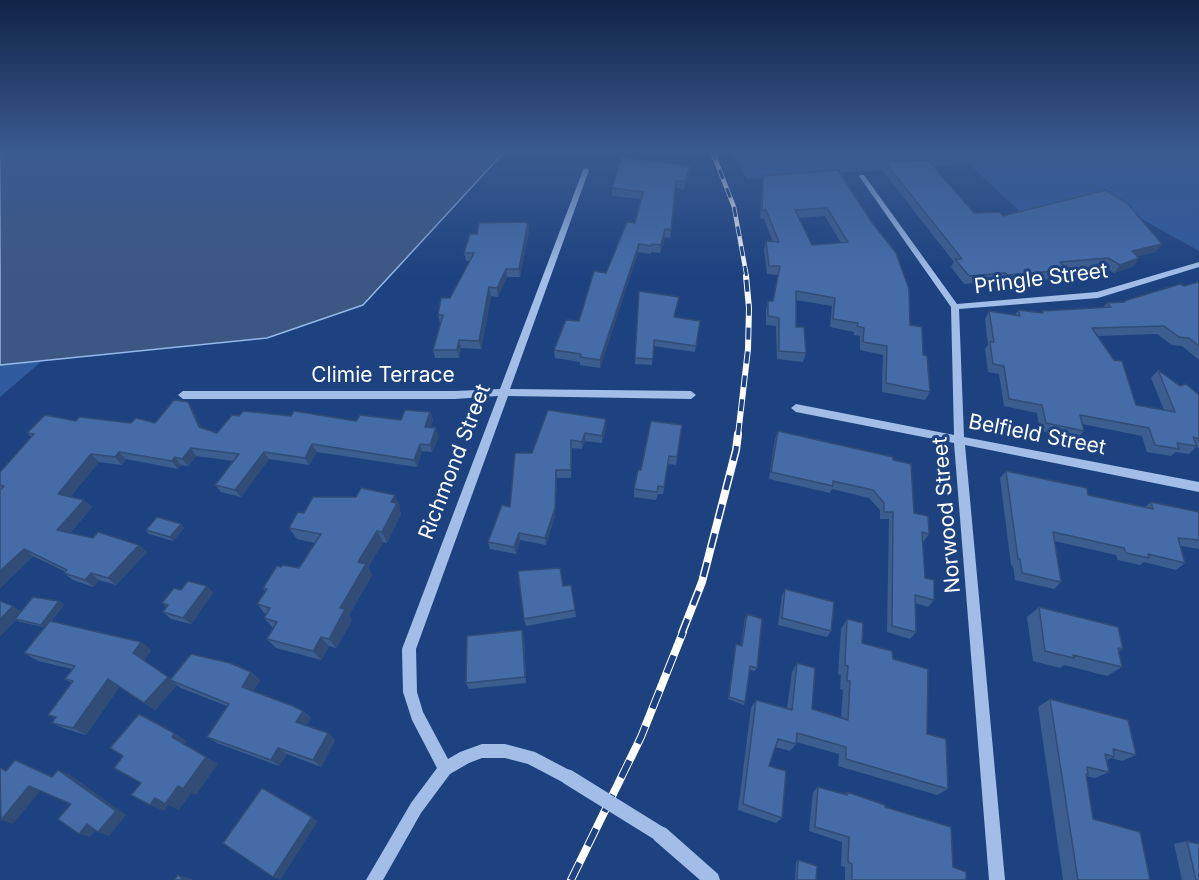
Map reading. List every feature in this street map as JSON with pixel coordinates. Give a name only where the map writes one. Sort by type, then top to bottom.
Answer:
[{"type":"street","name":"Richmond Street","points":[[445,769],[417,715],[410,692],[409,649],[578,192]]},
{"type":"street","points":[[873,192],[955,307]]},
{"type":"street","name":"Pringle Street","points":[[955,307],[1098,294],[1199,264]]},
{"type":"street","name":"Norwood Street","points":[[955,307],[959,439],[997,880]]},
{"type":"street","name":"Climie Terrace","points":[[183,395],[455,395],[504,392],[692,395]]},
{"type":"street","name":"Belfield Street","points":[[796,408],[1199,487]]},
{"type":"street","points":[[374,880],[416,808],[445,769],[482,751],[505,751],[530,758],[568,777],[660,834],[712,880]]},
{"type":"shaded area","points":[[0,192],[467,192],[363,305],[267,338],[0,365]]},
{"type":"shaded area","points":[[999,192],[1199,192],[1199,251],[1106,199],[1029,220]]},
{"type":"shaded area","points":[[43,360],[0,397],[0,365]]},
{"type":"building","points":[[643,192],[675,192],[671,230],[665,229],[661,245],[639,244],[600,360],[580,357],[581,354],[554,350],[566,320],[579,321],[594,271],[606,273],[627,222],[635,223]]},
{"type":"building","points":[[763,192],[852,192],[896,253],[909,289],[910,325],[922,327],[923,355],[927,356],[930,392],[886,383],[887,346],[863,342],[864,328],[857,326],[858,323],[833,319],[835,298],[796,291],[796,327],[804,327],[806,353],[779,351],[779,318],[768,316],[768,301],[773,301],[780,266],[769,266],[766,241],[779,242],[766,210],[762,210]],"holes":[[[827,208],[848,242],[812,245],[795,210]]]},
{"type":"building","points":[[909,192],[956,192],[974,213],[1000,212],[1003,216],[1097,192],[1108,192],[1127,203],[1162,244],[1132,251],[1139,258],[1120,265],[1108,258],[1060,262],[1067,270],[1008,275],[1005,273],[969,276],[955,259],[962,259]]},
{"type":"building","points":[[528,222],[519,269],[506,269],[497,288],[489,287],[479,341],[459,340],[457,350],[433,350],[443,315],[438,315],[441,298],[450,298],[474,253],[464,253],[470,234],[477,234],[479,223]]},
{"type":"building","points":[[1199,282],[1199,346],[1189,338],[1179,337],[1164,326],[1092,328],[1114,360],[1122,361],[1136,405],[1175,412],[1158,370],[1180,386],[1186,384],[1199,395],[1199,439],[1193,437],[1197,446],[1177,443],[1179,449],[1155,445],[1149,428],[1080,415],[1084,431],[1046,423],[1042,405],[1009,399],[1004,366],[993,364],[990,342],[994,342],[989,311],[1020,316],[1018,310],[1043,313],[1042,311],[1111,307],[1107,303],[1125,302],[1180,284],[1184,286]]},
{"type":"building","points":[[639,291],[679,297],[674,317],[700,321],[696,346],[654,340],[653,359],[635,358]]},
{"type":"building","points":[[174,400],[188,402],[199,427],[217,433],[232,415],[239,416],[243,411],[291,416],[294,411],[356,421],[360,415],[401,420],[405,410],[430,412],[425,427],[436,428],[430,445],[420,444],[414,460],[312,444],[305,458],[264,452],[235,490],[215,485],[239,454],[191,448],[182,459],[175,457],[172,461],[119,452],[115,457],[91,454],[58,494],[84,500],[57,530],[93,538],[98,532],[139,545],[108,578],[91,573],[85,580],[64,573],[67,570],[24,549],[0,571],[0,490],[4,486],[0,485],[0,472],[34,434],[27,433],[45,415],[76,421],[79,417],[131,423],[136,418],[155,423]]},
{"type":"building","points":[[548,410],[606,419],[602,436],[585,433],[582,442],[571,440],[571,470],[556,470],[555,508],[545,538],[519,533],[514,547],[488,542],[502,505],[510,507],[515,453],[532,453]]},
{"type":"building","points":[[651,421],[682,425],[677,457],[669,456],[664,487],[658,486],[657,492],[634,489],[638,470],[641,470]]},
{"type":"building","points":[[778,431],[893,457],[893,460],[911,464],[914,513],[928,516],[929,534],[922,532],[925,578],[934,580],[934,600],[915,595],[916,632],[892,626],[893,512],[884,512],[884,503],[873,490],[833,481],[833,486],[771,472]]},
{"type":"building","points":[[1006,471],[1087,488],[1088,495],[1153,509],[1151,502],[1199,512],[1199,540],[1178,538],[1185,563],[1148,554],[1149,558],[1126,553],[1124,548],[1053,532],[1061,582],[1022,573]]},
{"type":"building","points":[[361,488],[395,495],[391,502],[397,503],[382,532],[377,531],[358,562],[366,564],[340,608],[345,609],[329,639],[321,637],[313,651],[267,639],[277,622],[264,618],[270,608],[257,604],[267,589],[263,588],[277,566],[299,568],[321,534],[289,528],[298,512],[304,513],[313,497],[356,497]]},
{"type":"building","points":[[157,517],[181,524],[170,537],[146,530]]},
{"type":"building","points":[[560,568],[563,586],[571,585],[575,610],[524,619],[518,571]]},
{"type":"building","points":[[188,581],[207,586],[183,618],[163,612],[168,605],[162,603],[174,588],[181,590]]},
{"type":"building","points":[[785,589],[834,602],[831,631],[782,618]]},
{"type":"building","points":[[33,597],[59,601],[41,625],[15,619]]},
{"type":"building","points":[[0,601],[13,606],[0,619]]},
{"type":"building","points":[[1039,607],[1118,627],[1123,649],[1118,648],[1122,667],[1045,651]]},
{"type":"building","points":[[747,614],[762,619],[757,668],[750,666],[745,702],[729,697],[736,644],[742,646]]},
{"type":"building","points":[[847,619],[863,623],[862,643],[892,651],[893,659],[928,669],[927,734],[946,739],[948,789],[846,759],[846,747],[797,733],[796,744],[778,739],[769,766],[786,771],[782,818],[743,804],[756,700],[792,710],[797,663],[815,668],[812,709],[848,720],[850,681],[847,681],[848,666],[845,665]]},
{"type":"building","points":[[50,621],[141,642],[133,653],[168,677],[144,703],[108,679],[73,728],[52,723],[56,717],[48,715],[73,681],[65,679],[75,666],[24,653]]},
{"type":"building","points":[[522,630],[525,677],[466,683],[467,636]]},
{"type":"building","points":[[191,654],[230,663],[251,672],[242,687],[303,711],[296,722],[328,733],[313,760],[278,748],[271,760],[207,737],[229,704],[170,680]]},
{"type":"building","points":[[1050,699],[1128,720],[1136,755],[1113,749],[1114,757],[1105,754],[1109,772],[1087,767],[1088,775],[1086,774],[1093,819],[1140,832],[1150,880],[1078,880]]},
{"type":"building","points":[[139,714],[174,733],[172,737],[206,757],[183,789],[178,786],[165,804],[155,798],[150,805],[131,795],[141,783],[114,768],[123,756],[110,748]]},
{"type":"building","points":[[15,760],[52,777],[58,770],[116,811],[98,832],[87,824],[79,834],[58,819],[71,804],[29,786],[1,820],[0,768],[6,771]]},
{"type":"building","points":[[818,787],[847,795],[847,792],[885,805],[885,807],[951,827],[953,867],[966,872],[966,880],[852,880],[852,864],[848,862],[849,837],[815,827]]},
{"type":"building","points":[[262,788],[312,817],[273,877],[223,843]]},
{"type":"building","points":[[1187,841],[1199,844],[1199,880],[1196,880]]},
{"type":"building","points":[[798,860],[817,866],[816,880],[797,880]]},
{"type":"building","points":[[178,875],[184,880],[174,880]]},
{"type":"railway","points":[[728,192],[734,207],[747,278]]},
{"type":"railway","points":[[738,435],[748,349],[749,308],[746,276]]},
{"type":"railway","points":[[682,633],[702,582],[736,450],[738,434]]},
{"type":"railway","points":[[571,880],[641,737],[683,632]]}]
